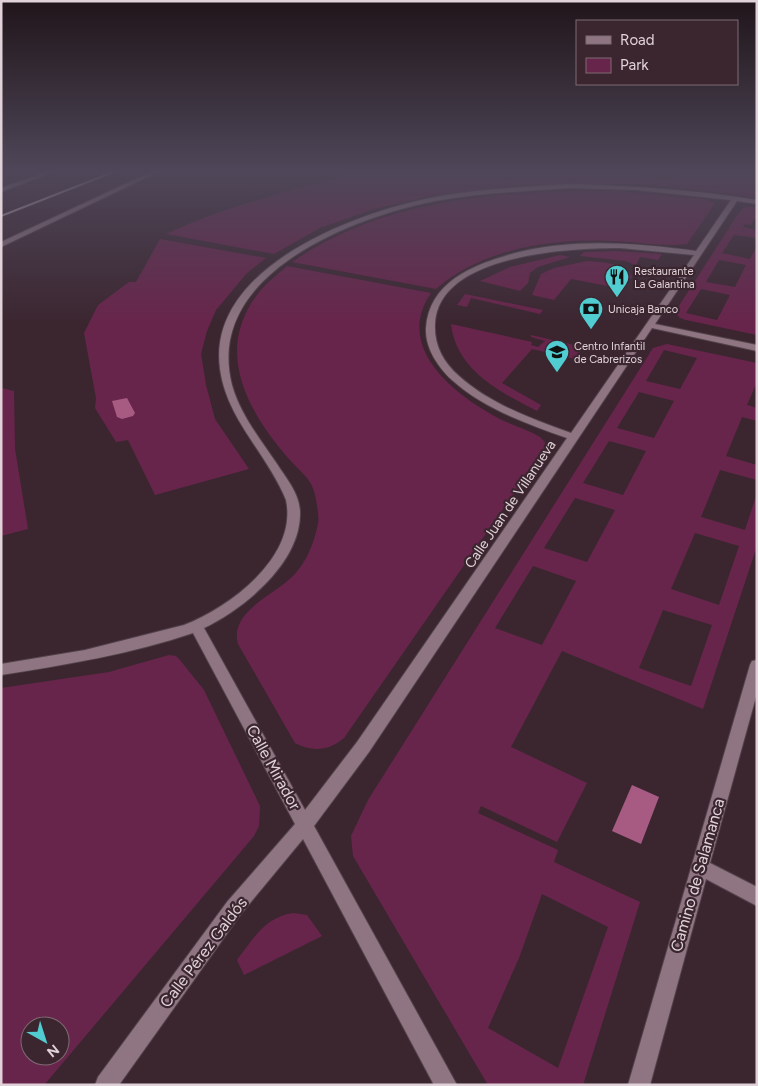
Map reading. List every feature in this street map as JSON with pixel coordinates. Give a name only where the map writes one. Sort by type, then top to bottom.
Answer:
[{"type":"street","points":[[1,245],[50,222]]},
{"type":"street","points":[[1,670],[67,660],[196,626],[216,615],[266,576],[280,556],[291,535],[294,515],[291,496],[241,421],[226,381],[225,345],[239,303],[254,285],[281,261],[314,240],[358,222]]},
{"type":"street","name":"Calle Juan de Villanueva","points":[[305,824],[363,748],[720,222]]},
{"type":"street","points":[[573,437],[535,424],[501,409],[473,392],[452,374],[438,356],[430,338],[429,322],[433,306],[443,292],[473,271],[508,258],[539,251],[616,246],[698,254]]},
{"type":"street","points":[[649,325],[757,348]]},
{"type":"street","name":"Calle Mirador","points":[[196,626],[446,1085]]},
{"type":"street","name":"Camino de Salamanca","points":[[639,1085],[757,665]]},
{"type":"street","name":"Calle Pérez Galdós","points":[[106,1085],[234,908],[305,824]]},
{"type":"street","points":[[699,866],[757,898]]},
{"type":"green space","points":[[195,222],[338,222],[320,228],[274,254],[166,234]]},
{"type":"green space","points":[[702,222],[687,244],[660,245],[615,241],[568,241],[520,248],[475,264],[454,275],[436,289],[292,262],[328,240],[367,223]]},
{"type":"green space","points":[[733,222],[753,222],[751,225],[745,224],[743,227],[757,230],[757,238],[734,235],[722,253],[750,259],[757,246],[757,335],[686,320],[680,318],[675,312]],"holes":[[[719,260],[746,265],[735,287],[706,282]],[[701,289],[730,295],[717,320],[686,313]]]},
{"type":"green space","points":[[160,239],[266,258],[247,273],[216,310],[207,331],[201,354],[206,385],[215,419],[249,469],[155,495],[128,440],[116,442],[95,408],[96,398],[84,333],[98,305],[129,282],[136,282]]},
{"type":"green space","points":[[615,251],[662,254],[658,260],[640,257],[636,265],[625,261],[580,256],[584,252]]},
{"type":"green space","points":[[560,255],[570,257],[538,267],[530,273],[528,283],[520,291],[480,281],[510,267]]},
{"type":"green space","points":[[587,261],[620,266],[630,273],[632,278],[623,281],[618,288],[571,279],[554,300],[532,295],[541,274],[554,268]]},
{"type":"green space","points":[[287,266],[431,293],[421,313],[420,332],[424,350],[434,367],[463,396],[503,420],[535,434],[545,442],[544,450],[344,738],[332,746],[320,749],[308,748],[295,743],[238,644],[237,632],[240,622],[247,613],[299,570],[309,551],[318,524],[317,505],[311,484],[274,441],[261,422],[242,381],[237,360],[238,338],[244,316],[260,291]]},
{"type":"green space","points":[[465,294],[543,310],[540,314],[471,298],[467,307],[457,305]]},
{"type":"green space","points":[[451,324],[532,342],[531,345],[538,347],[545,341],[531,337],[531,335],[583,347],[575,359],[532,349],[502,383],[541,405],[537,411],[495,387],[471,367],[461,354]]},
{"type":"green space","points":[[667,344],[757,363],[757,382],[747,405],[757,408],[757,421],[742,417],[726,456],[757,465],[757,480],[720,470],[701,517],[745,530],[757,493],[757,546],[703,709],[562,651],[511,747],[587,783],[557,842],[481,806],[478,813],[558,850],[554,862],[640,902],[583,1085],[488,1085],[353,856],[351,836],[368,800],[653,348]],"holes":[[[664,350],[697,358],[680,389],[646,381]],[[639,392],[674,401],[654,438],[617,428]],[[609,441],[646,451],[623,495],[583,483]],[[575,498],[615,510],[587,562],[544,548]],[[695,533],[739,546],[719,605],[671,589]],[[533,566],[576,581],[542,645],[495,628]],[[663,610],[712,625],[691,686],[639,668]],[[542,894],[608,927],[558,1068],[488,1028],[519,958]]]},
{"type":"green space","points":[[1,388],[14,391],[15,449],[28,529],[1,536]]},
{"type":"green space","points":[[169,655],[176,656],[204,690],[260,806],[259,826],[254,836],[70,1054],[70,1016],[20,1016],[20,1066],[60,1066],[45,1084],[1,1085],[1,688],[109,672]]},
{"type":"green space","points":[[293,913],[307,915],[322,936],[244,975],[237,960],[254,937],[275,919]]},
{"type":"shaded area","points":[[127,398],[135,413],[133,416],[122,419],[117,417],[112,401]]},
{"type":"shaded area","points":[[632,785],[659,797],[641,844],[612,831]]},
{"type":"place","name":"Restaurante La Galantina","points":[[617,298]]},
{"type":"place","name":"Unicaja Banco","points":[[591,330]]},
{"type":"place","name":"Centro Infantil de Cabrerizos","points":[[557,373]]}]
